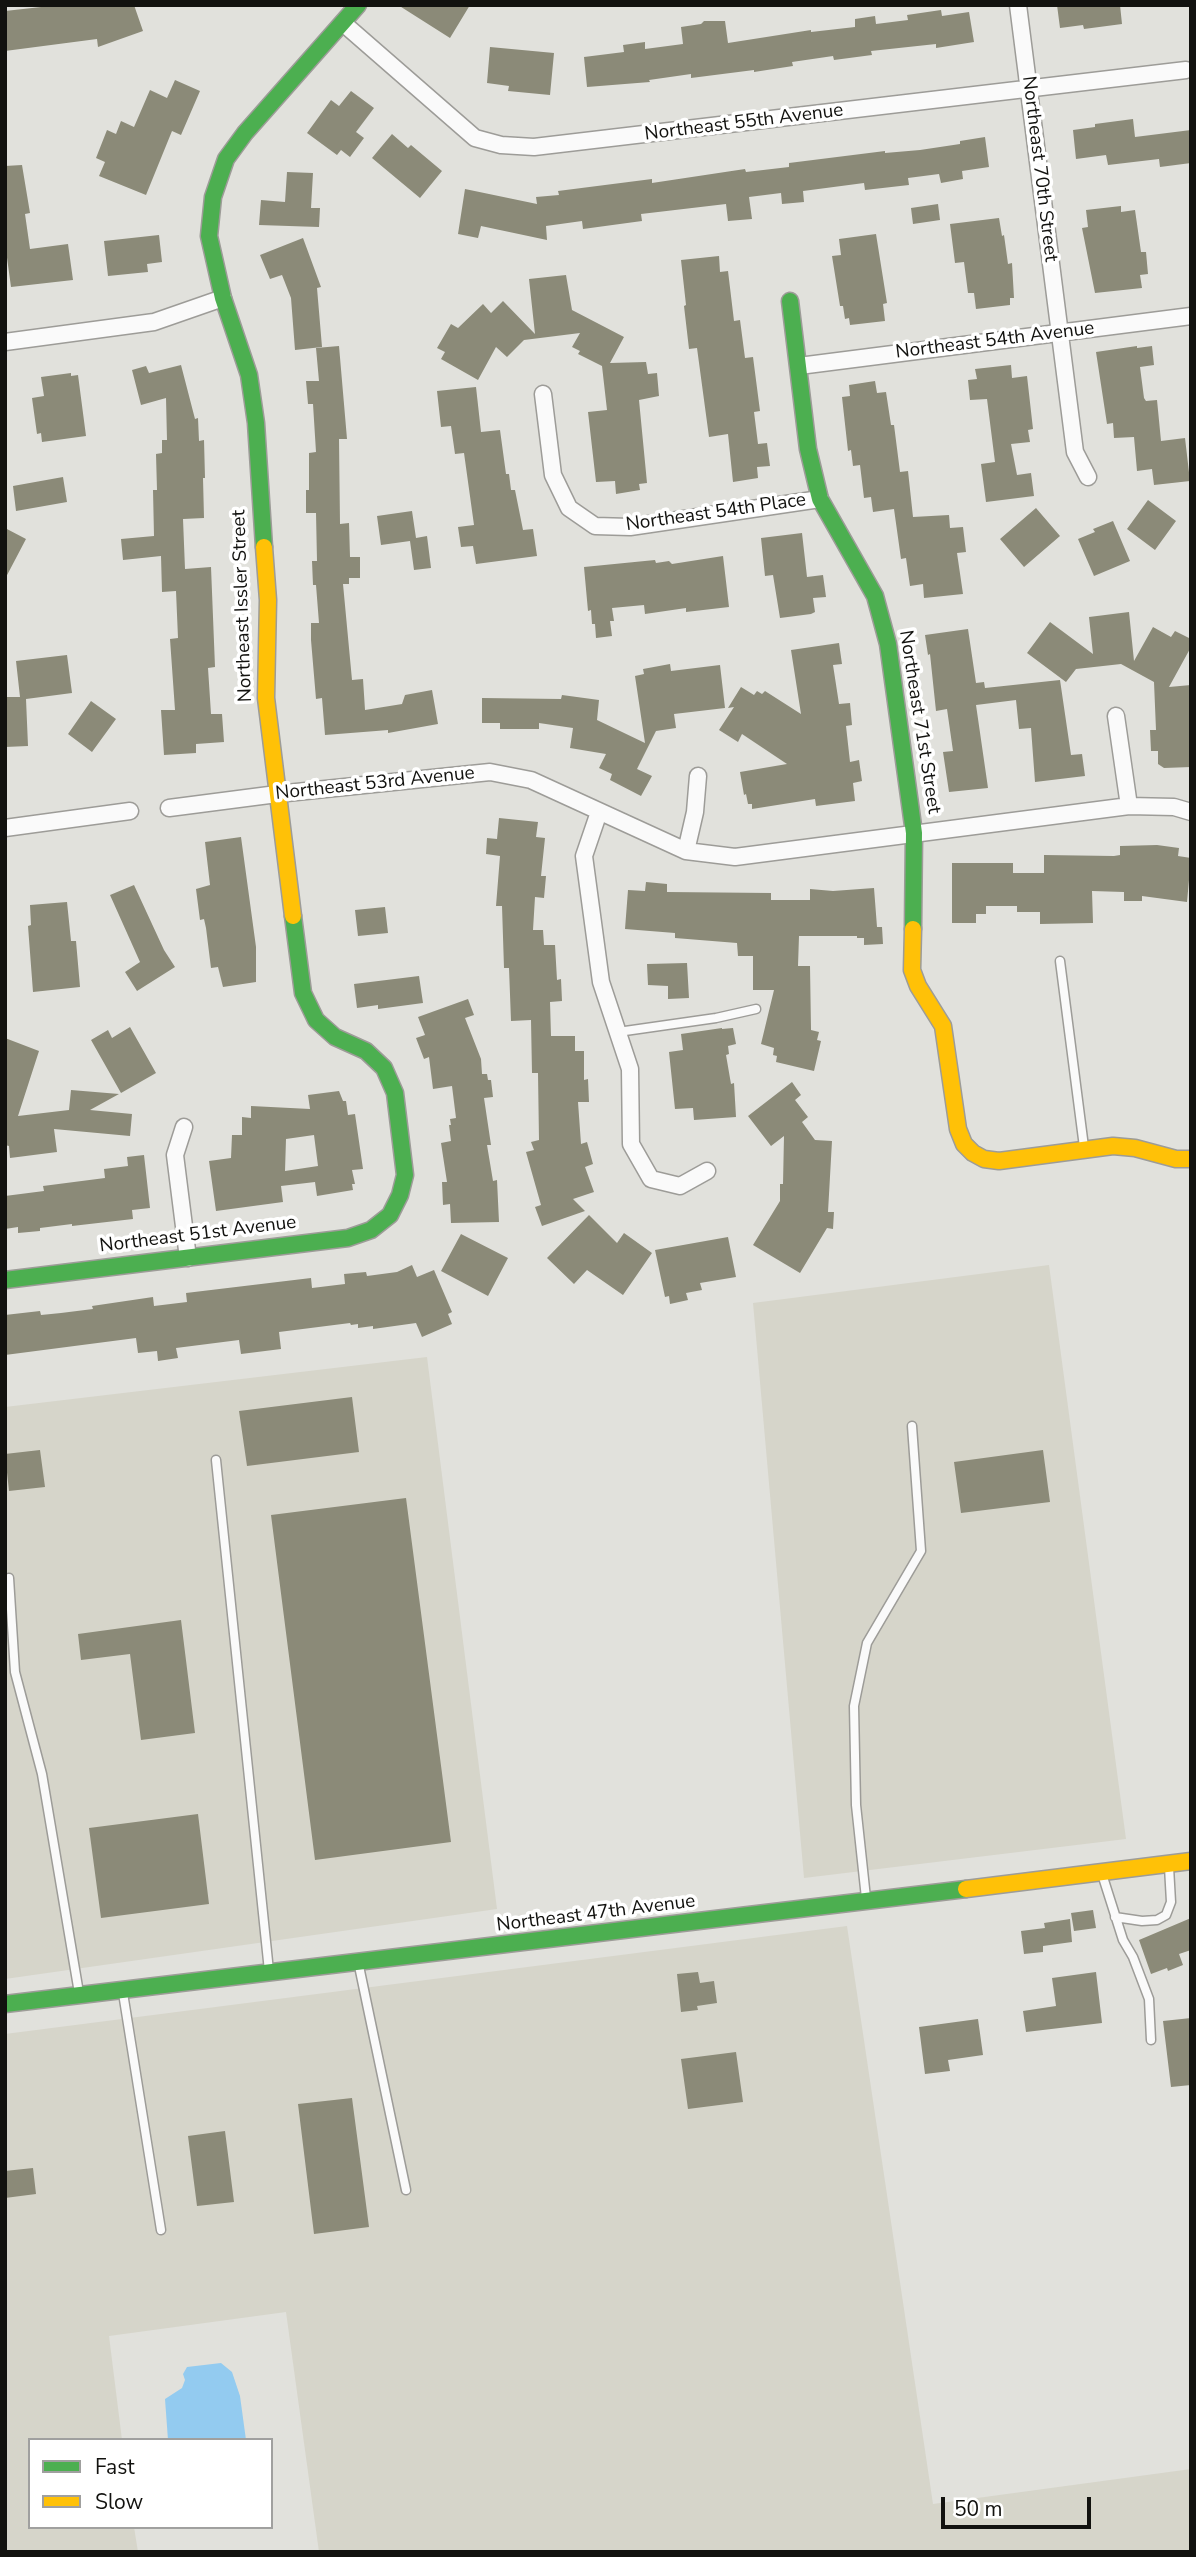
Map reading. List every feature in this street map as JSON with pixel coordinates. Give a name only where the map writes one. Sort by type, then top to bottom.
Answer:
[{"type":"street","name":"Northeast Issler Street","points":[[358,5],[245,133],[226,159],[213,197],[209,236],[223,298],[249,375],[256,423],[268,600],[266,698],[303,993],[316,1020],[335,1037],[366,1051],[384,1068],[395,1093],[405,1175],[400,1195],[390,1215]]},
{"type":"street","name":"Northeast 70th Street","points":[[1018,5],[1075,452],[1088,477]]},
{"type":"street","name":"Northeast 55th Avenue","points":[[343,23],[474,138],[501,145],[534,147],[1186,70]]},
{"type":"street","points":[[5,342],[154,322],[223,298]]},
{"type":"street","name":"Northeast 71st Street","points":[[790,301],[808,449],[820,499],[875,596],[888,645],[914,833],[912,970],[918,986],[943,1026],[958,1129],[964,1144],[984,1159],[999,1161],[1085,1150]]},
{"type":"street","name":"Northeast 54th Avenue","points":[[799,366],[1191,316]]},
{"type":"street","name":"Northeast 54th Place","points":[[543,394],[553,475],[569,508],[594,526],[630,527],[820,499]]},
{"type":"street","points":[[1116,716],[1129,806]]},
{"type":"street","name":"Northeast 53rd Avenue","points":[[169,808],[490,772],[531,780],[686,851],[735,856],[1129,806],[1174,807],[1191,812]]},
{"type":"street","points":[[686,851],[695,812],[698,776]]},
{"type":"street","points":[[5,828],[130,811]]},
{"type":"street","points":[[599,812],[584,856],[601,982],[630,1069],[631,1144],[651,1179],[680,1186],[707,1171]]},
{"type":"street","points":[[184,1127],[175,1155],[188,1258]]},
{"type":"street","points":[[1085,1150],[1113,1146],[1135,1148],[1176,1159],[1191,1159]]},
{"type":"street","name":"Northeast 51st Avenue","points":[[5,1280],[348,1238],[371,1230],[390,1215]]},
{"type":"street","name":"Northeast 47th Avenue","points":[[5,2004],[1191,1861]]},
{"type":"lane","points":[[1060,961],[1085,1150]]},
{"type":"lane","points":[[618,1032],[716,1018],[756,1009]]},
{"type":"lane","points":[[866,1901],[856,1805],[854,1706],[867,1643],[921,1551],[912,1426]]},
{"type":"lane","points":[[216,1460],[270,1973]]},
{"type":"lane","points":[[9,1578],[15,1672],[42,1774],[80,1996]]},
{"type":"lane","points":[[1115,1917],[1142,1921],[1157,1920],[1166,1914],[1171,1902],[1169,1864]]},
{"type":"lane","points":[[1101,1872],[1115,1917],[1149,1999],[1151,2040]]},
{"type":"lane","points":[[359,1963],[406,2190]]},
{"type":"lane","points":[[122,1990],[161,2230]]},
{"type":"shaded area","points":[[1049,1265],[1126,1839],[804,1878],[753,1303]]},
{"type":"shaded area","points":[[427,1357],[497,1909],[5,1979],[5,1407]]},
{"type":"shaded area","points":[[847,1926],[933,2504],[1191,2469],[1191,2552],[319,2552],[286,2312],[109,2336],[122,2438],[28,2438],[28,2529],[134,2529],[138,2552],[5,2552],[5,2034]]},
{"type":"water","points":[[221,2363],[232,2372],[240,2396],[246,2438],[168,2438],[165,2399],[182,2388],[185,2380],[183,2374],[187,2367]]},
{"type":"building","points":[[59,5],[134,5],[143,31],[98,47],[97,39],[5,51],[5,11]]},
{"type":"building","points":[[398,5],[470,5],[450,38]]},
{"type":"building","points":[[1057,5],[1120,5],[1122,24],[1084,29],[1083,25],[1060,28]]},
{"type":"building","points":[[941,10],[942,16],[969,12],[974,42],[936,48],[936,44],[871,51],[872,55],[834,60],[833,56],[792,62],[793,66],[754,72],[691,78],[691,74],[649,80],[650,82],[587,87],[584,57],[624,52],[623,45],[645,42],[645,49],[683,44],[681,27],[701,24],[704,21],[725,21],[728,43],[811,30],[855,27],[855,19],[875,16],[876,24],[908,20],[907,15]]},
{"type":"building","points":[[490,47],[554,53],[550,95],[508,91],[509,86],[487,83]]},
{"type":"building","points":[[175,80],[200,91],[181,135],[172,131],[146,195],[99,176],[105,162],[96,158],[107,130],[116,134],[121,121],[134,127],[150,90],[167,98]]},
{"type":"building","points":[[351,91],[374,108],[356,132],[364,138],[350,157],[341,150],[337,155],[307,133],[331,100],[339,106]]},
{"type":"building","points":[[1133,119],[1135,137],[1191,130],[1191,163],[1160,167],[1159,159],[1108,165],[1106,155],[1076,159],[1073,130]]},
{"type":"building","points":[[392,134],[408,148],[411,145],[442,171],[420,198],[372,158]]},
{"type":"building","points":[[985,137],[989,167],[962,171],[963,179],[941,183],[939,174],[908,178],[909,185],[865,190],[864,183],[803,191],[804,202],[782,204],[781,193],[749,197],[752,219],[728,221],[726,204],[641,214],[642,221],[583,229],[582,221],[546,226],[547,240],[481,226],[478,238],[458,234],[465,189],[537,204],[536,197],[559,195],[558,191],[652,179],[652,183],[745,169],[746,172],[789,167],[789,163],[885,151],[920,150]]},
{"type":"building","points":[[22,165],[30,213],[25,214],[30,249],[68,244],[73,280],[11,287],[5,243],[5,166]]},
{"type":"building","points":[[287,172],[313,173],[311,208],[320,208],[319,227],[259,225],[261,200],[285,202]]},
{"type":"building","points":[[938,204],[940,220],[913,224],[911,208]]},
{"type":"building","points":[[1121,206],[1121,212],[1135,210],[1141,252],[1146,252],[1148,274],[1140,275],[1142,288],[1095,293],[1082,228],[1088,227],[1086,210]]},
{"type":"building","points":[[999,218],[1008,264],[1012,263],[1014,298],[1010,298],[1010,305],[976,309],[974,293],[968,293],[964,262],[955,263],[950,224]]},
{"type":"building","points":[[876,234],[887,303],[883,304],[885,321],[850,325],[849,318],[845,319],[843,306],[840,306],[832,256],[841,255],[839,239]]},
{"type":"building","points":[[159,235],[162,262],[147,264],[148,272],[108,276],[104,241]]},
{"type":"building","points":[[303,238],[321,287],[317,288],[322,347],[295,350],[291,298],[282,275],[270,279],[260,255]]},
{"type":"building","points":[[719,256],[720,272],[728,271],[734,321],[740,320],[745,358],[753,357],[760,411],[754,412],[758,444],[767,443],[770,466],[757,467],[758,478],[733,482],[728,434],[709,437],[697,348],[689,349],[681,260]]},
{"type":"building","points":[[566,275],[572,310],[624,337],[610,363],[646,362],[648,374],[657,373],[659,396],[639,400],[647,483],[639,484],[640,490],[616,494],[615,481],[596,482],[588,412],[607,410],[602,366],[578,354],[580,351],[572,347],[580,333],[524,340],[507,357],[496,347],[478,380],[441,359],[445,352],[437,348],[451,324],[458,328],[483,304],[491,313],[503,301],[535,334],[529,279]]},
{"type":"building","points":[[339,346],[347,439],[339,439],[340,524],[349,523],[350,557],[360,557],[360,578],[349,578],[349,584],[343,584],[352,680],[363,679],[365,710],[402,704],[405,695],[432,690],[438,724],[388,733],[388,730],[325,735],[322,698],[316,699],[311,640],[311,623],[319,623],[312,561],[317,561],[316,513],[306,513],[306,490],[309,490],[309,453],[316,452],[313,404],[308,404],[306,381],[319,381],[316,348]]},
{"type":"building","points":[[1152,346],[1154,365],[1140,367],[1144,398],[1146,401],[1157,400],[1161,441],[1185,438],[1190,481],[1154,485],[1152,469],[1137,471],[1134,437],[1114,438],[1113,423],[1107,424],[1096,352]]},
{"type":"building","points":[[181,365],[195,419],[198,418],[199,441],[204,440],[205,478],[204,518],[183,519],[185,569],[211,567],[215,667],[208,668],[211,714],[222,714],[224,742],[196,744],[196,753],[164,755],[161,710],[175,710],[170,639],[178,638],[176,591],[162,592],[161,556],[123,560],[121,539],[154,536],[153,490],[157,490],[156,454],[162,453],[162,440],[167,440],[166,398],[141,405],[132,370],[146,366],[149,373]]},
{"type":"building","points":[[1011,365],[1012,378],[1027,376],[1033,429],[1028,430],[1030,442],[1011,444],[1017,475],[1031,473],[1034,496],[986,502],[981,464],[995,462],[987,399],[970,400],[968,380],[977,379],[975,369]]},
{"type":"building","points":[[71,373],[71,376],[78,375],[86,436],[42,442],[41,433],[37,434],[32,398],[44,396],[41,377]]},
{"type":"building","points":[[875,381],[877,393],[886,392],[891,425],[894,425],[900,472],[908,471],[913,517],[949,515],[950,528],[963,527],[966,552],[957,553],[963,594],[924,598],[923,584],[910,586],[906,558],[901,559],[894,509],[873,512],[871,497],[864,498],[860,465],[853,466],[851,450],[848,451],[842,397],[850,396],[849,385]]},
{"type":"building","points":[[476,387],[481,432],[500,430],[506,474],[509,474],[511,490],[515,490],[523,530],[533,529],[537,556],[476,564],[473,546],[461,547],[458,527],[474,525],[464,453],[455,454],[451,426],[441,427],[437,391]]},
{"type":"building","points":[[63,477],[67,502],[16,511],[13,486]]},
{"type":"building","points":[[1148,500],[1176,521],[1155,550],[1127,529]]},
{"type":"building","points":[[1036,508],[1060,536],[1024,567],[1000,539]]},
{"type":"building","points":[[412,511],[416,538],[427,536],[431,568],[414,570],[410,541],[381,545],[377,516]]},
{"type":"building","points":[[1113,521],[1130,561],[1094,576],[1078,539]]},
{"type":"building","points":[[5,528],[26,539],[5,579]]},
{"type":"building","points":[[802,533],[807,577],[823,575],[826,597],[813,598],[815,612],[811,614],[780,618],[773,575],[765,576],[761,538]]},
{"type":"building","points":[[723,556],[729,607],[686,612],[686,608],[645,614],[644,605],[612,608],[612,636],[596,638],[591,610],[588,611],[584,567],[655,560],[656,563],[669,561],[672,564]]},
{"type":"building","points":[[1129,612],[1134,661],[1153,627],[1171,637],[1175,631],[1191,639],[1191,647],[1169,687],[1191,685],[1191,767],[1164,768],[1158,764],[1158,751],[1151,751],[1150,730],[1156,730],[1154,682],[1121,664],[1076,669],[1066,682],[1027,653],[1050,622],[1093,654],[1089,617]]},
{"type":"building","points":[[968,629],[976,683],[984,682],[985,688],[1060,680],[1071,755],[1082,754],[1085,776],[1035,782],[1031,728],[1019,729],[1016,700],[976,705],[988,788],[949,792],[943,752],[953,751],[947,709],[936,711],[930,654],[928,655],[925,635]]},
{"type":"building","points":[[839,643],[842,664],[833,665],[839,704],[850,703],[852,725],[846,726],[850,762],[859,760],[862,781],[853,783],[855,801],[816,806],[815,799],[752,809],[752,804],[748,804],[746,794],[744,795],[740,772],[787,764],[742,734],[738,742],[719,730],[734,707],[728,708],[741,687],[754,695],[757,691],[762,694],[765,691],[801,714],[791,650]]},
{"type":"building","points":[[67,655],[72,693],[26,699],[28,746],[5,747],[5,697],[20,697],[16,661]]},
{"type":"building","points":[[670,664],[671,671],[720,665],[725,708],[674,714],[676,728],[656,731],[637,769],[652,776],[641,796],[610,780],[612,774],[599,768],[606,754],[570,748],[573,728],[539,723],[539,729],[500,729],[500,723],[482,723],[482,698],[561,699],[562,695],[599,700],[597,720],[645,743],[635,676],[644,674],[643,669]]},
{"type":"building","points":[[91,701],[116,719],[92,752],[68,734]]},
{"type":"building","points":[[499,818],[538,822],[536,837],[545,838],[541,876],[546,876],[544,898],[535,897],[533,930],[543,930],[544,945],[555,945],[557,980],[561,979],[562,1001],[550,1002],[551,1036],[575,1036],[575,1051],[584,1051],[584,1080],[588,1079],[589,1102],[578,1102],[581,1144],[587,1142],[593,1164],[585,1167],[594,1192],[573,1199],[585,1211],[542,1226],[535,1207],[541,1205],[526,1152],[534,1150],[531,1142],[539,1140],[538,1073],[532,1073],[531,1020],[511,1021],[509,968],[504,968],[502,906],[496,906],[500,856],[486,854],[487,838],[497,839]]},
{"type":"building","points":[[241,837],[256,947],[256,982],[223,987],[218,967],[211,968],[206,928],[204,919],[200,920],[196,889],[210,885],[205,842]]},
{"type":"building","points":[[1157,845],[1179,848],[1178,856],[1191,858],[1187,902],[1142,896],[1142,901],[1124,901],[1124,892],[1092,891],[1093,923],[1040,924],[1040,912],[1017,912],[1017,906],[986,906],[986,914],[976,914],[976,923],[952,923],[952,863],[1013,863],[1013,873],[1044,873],[1044,855],[1114,856],[1120,855],[1120,846]]},
{"type":"building","points":[[646,882],[667,884],[667,892],[771,893],[771,900],[810,900],[810,889],[833,891],[874,888],[877,927],[882,927],[883,944],[864,945],[864,938],[857,936],[799,936],[798,966],[810,966],[811,1030],[819,1032],[817,1040],[821,1041],[814,1071],[776,1062],[774,1048],[761,1044],[774,990],[753,990],[753,956],[738,956],[737,943],[675,938],[675,933],[625,929],[628,890],[645,891]]},
{"type":"building","points":[[134,885],[164,950],[175,967],[137,991],[125,972],[140,962],[110,895]]},
{"type":"building","points":[[67,902],[71,941],[76,941],[80,987],[33,992],[28,926],[31,925],[30,905]]},
{"type":"building","points":[[385,907],[388,933],[358,936],[355,910]]},
{"type":"building","points":[[687,963],[689,998],[668,999],[668,986],[648,985],[647,964]]},
{"type":"building","points":[[419,976],[423,1003],[378,1009],[378,1005],[357,1008],[354,984]]},
{"type":"building","points":[[468,999],[474,1015],[465,1018],[481,1059],[482,1074],[487,1074],[488,1080],[491,1080],[493,1097],[484,1098],[491,1145],[487,1145],[493,1181],[497,1180],[499,1222],[451,1223],[450,1204],[443,1205],[442,1182],[447,1182],[441,1143],[451,1141],[450,1119],[456,1118],[452,1086],[433,1089],[429,1057],[424,1059],[416,1038],[425,1035],[418,1017]]},
{"type":"building","points":[[130,1027],[156,1073],[121,1093],[91,1040],[108,1030],[112,1038]]},
{"type":"building","points":[[733,1028],[736,1044],[728,1046],[729,1054],[726,1055],[731,1084],[734,1083],[736,1117],[694,1120],[693,1108],[675,1109],[669,1052],[683,1050],[681,1034]]},
{"type":"building","points":[[5,1038],[39,1051],[18,1116],[69,1110],[71,1090],[119,1094],[90,1110],[132,1114],[130,1136],[54,1129],[57,1152],[10,1158],[9,1146],[5,1145]]},
{"type":"building","points":[[792,1082],[801,1095],[795,1100],[808,1117],[802,1122],[815,1140],[832,1141],[828,1212],[834,1212],[833,1229],[827,1228],[800,1273],[753,1245],[780,1201],[784,1136],[771,1146],[748,1116]]},
{"type":"building","points":[[339,1091],[343,1101],[346,1101],[348,1115],[355,1114],[363,1169],[352,1170],[355,1184],[352,1184],[353,1190],[317,1196],[315,1182],[281,1186],[283,1202],[216,1211],[209,1161],[231,1158],[232,1135],[242,1135],[242,1117],[251,1118],[251,1106],[310,1109],[308,1095]],"holes":[[[314,1135],[318,1166],[285,1171],[286,1139]]]},
{"type":"building","points":[[144,1155],[150,1208],[132,1210],[133,1219],[72,1224],[18,1233],[18,1227],[5,1229],[5,1196],[44,1191],[43,1186],[105,1178],[104,1169],[128,1166],[127,1157]]},
{"type":"building","points":[[589,1215],[617,1243],[624,1233],[652,1253],[623,1295],[587,1270],[574,1284],[547,1258]]},
{"type":"building","points":[[461,1234],[508,1258],[488,1296],[441,1271]]},
{"type":"building","points":[[728,1237],[736,1277],[700,1283],[702,1290],[686,1293],[688,1300],[670,1304],[669,1296],[665,1297],[655,1250]]},
{"type":"building","points":[[412,1265],[417,1277],[434,1270],[452,1312],[448,1314],[452,1324],[422,1337],[416,1323],[373,1329],[373,1326],[358,1328],[358,1324],[350,1323],[279,1332],[281,1349],[241,1354],[239,1340],[176,1348],[178,1358],[158,1361],[157,1351],[138,1353],[136,1338],[5,1355],[5,1315],[40,1311],[41,1315],[61,1313],[153,1297],[154,1306],[187,1302],[186,1293],[311,1278],[312,1288],[345,1284],[344,1274],[366,1272],[367,1276],[397,1272]]},
{"type":"building","points":[[352,1397],[359,1452],[247,1466],[239,1411]]},
{"type":"building","points":[[40,1450],[45,1487],[9,1491],[5,1454]]},
{"type":"building","points":[[1043,1450],[1050,1502],[961,1513],[954,1462]]},
{"type":"building","points":[[406,1498],[451,1842],[315,1860],[271,1515]]},
{"type":"building","points":[[181,1620],[195,1733],[141,1740],[130,1654],[81,1660],[78,1634]]},
{"type":"building","points":[[198,1814],[209,1904],[101,1918],[89,1828]]},
{"type":"building","points":[[1093,1910],[1096,1928],[1074,1931],[1071,1913]]},
{"type":"building","points":[[1191,1918],[1191,1950],[1179,1954],[1183,1965],[1151,1974],[1139,1940]]},
{"type":"building","points":[[1070,1919],[1072,1942],[1043,1946],[1043,1952],[1024,1954],[1021,1931],[1045,1928],[1044,1923]]},
{"type":"building","points":[[698,1972],[700,1983],[714,1981],[717,2003],[697,2006],[698,2010],[681,2012],[677,1974]]},
{"type":"building","points":[[1096,1972],[1102,2023],[1026,2032],[1023,2011],[1056,2006],[1052,1978]]},
{"type":"building","points":[[1191,2018],[1191,2085],[1171,2087],[1163,2021]]},
{"type":"building","points":[[978,2019],[983,2055],[948,2060],[950,2071],[925,2074],[919,2027]]},
{"type":"building","points":[[736,2052],[743,2102],[688,2109],[681,2059]]},
{"type":"building","points":[[352,2098],[369,2227],[314,2234],[298,2104]]},
{"type":"building","points":[[225,2131],[234,2202],[197,2206],[188,2136]]},
{"type":"building","points":[[33,2168],[36,2194],[5,2198],[5,2171]]},
{"type":"traffic: fast","points":[[264,547],[256,423],[249,375],[223,298],[209,236],[213,197],[226,159],[245,133],[358,5]]},
{"type":"traffic: fast","points":[[790,301],[808,449],[820,499],[875,596],[888,644],[914,833],[913,929]]},
{"type":"traffic: fast","points":[[5,1280],[348,1238],[371,1230],[390,1215],[400,1195],[405,1175],[395,1093],[384,1068],[366,1051],[335,1037],[316,1020],[303,993],[293,916]]},
{"type":"traffic: fast","points":[[5,2004],[966,1889]]},
{"type":"traffic: slow","points":[[264,547],[268,600],[266,698],[293,916]]},
{"type":"traffic: slow","points":[[913,929],[912,970],[918,986],[943,1026],[958,1129],[964,1144],[973,1153],[984,1159],[999,1161],[1113,1146],[1135,1148],[1176,1159],[1191,1159]]},
{"type":"traffic: slow","points":[[966,1889],[1191,1861]]}]
